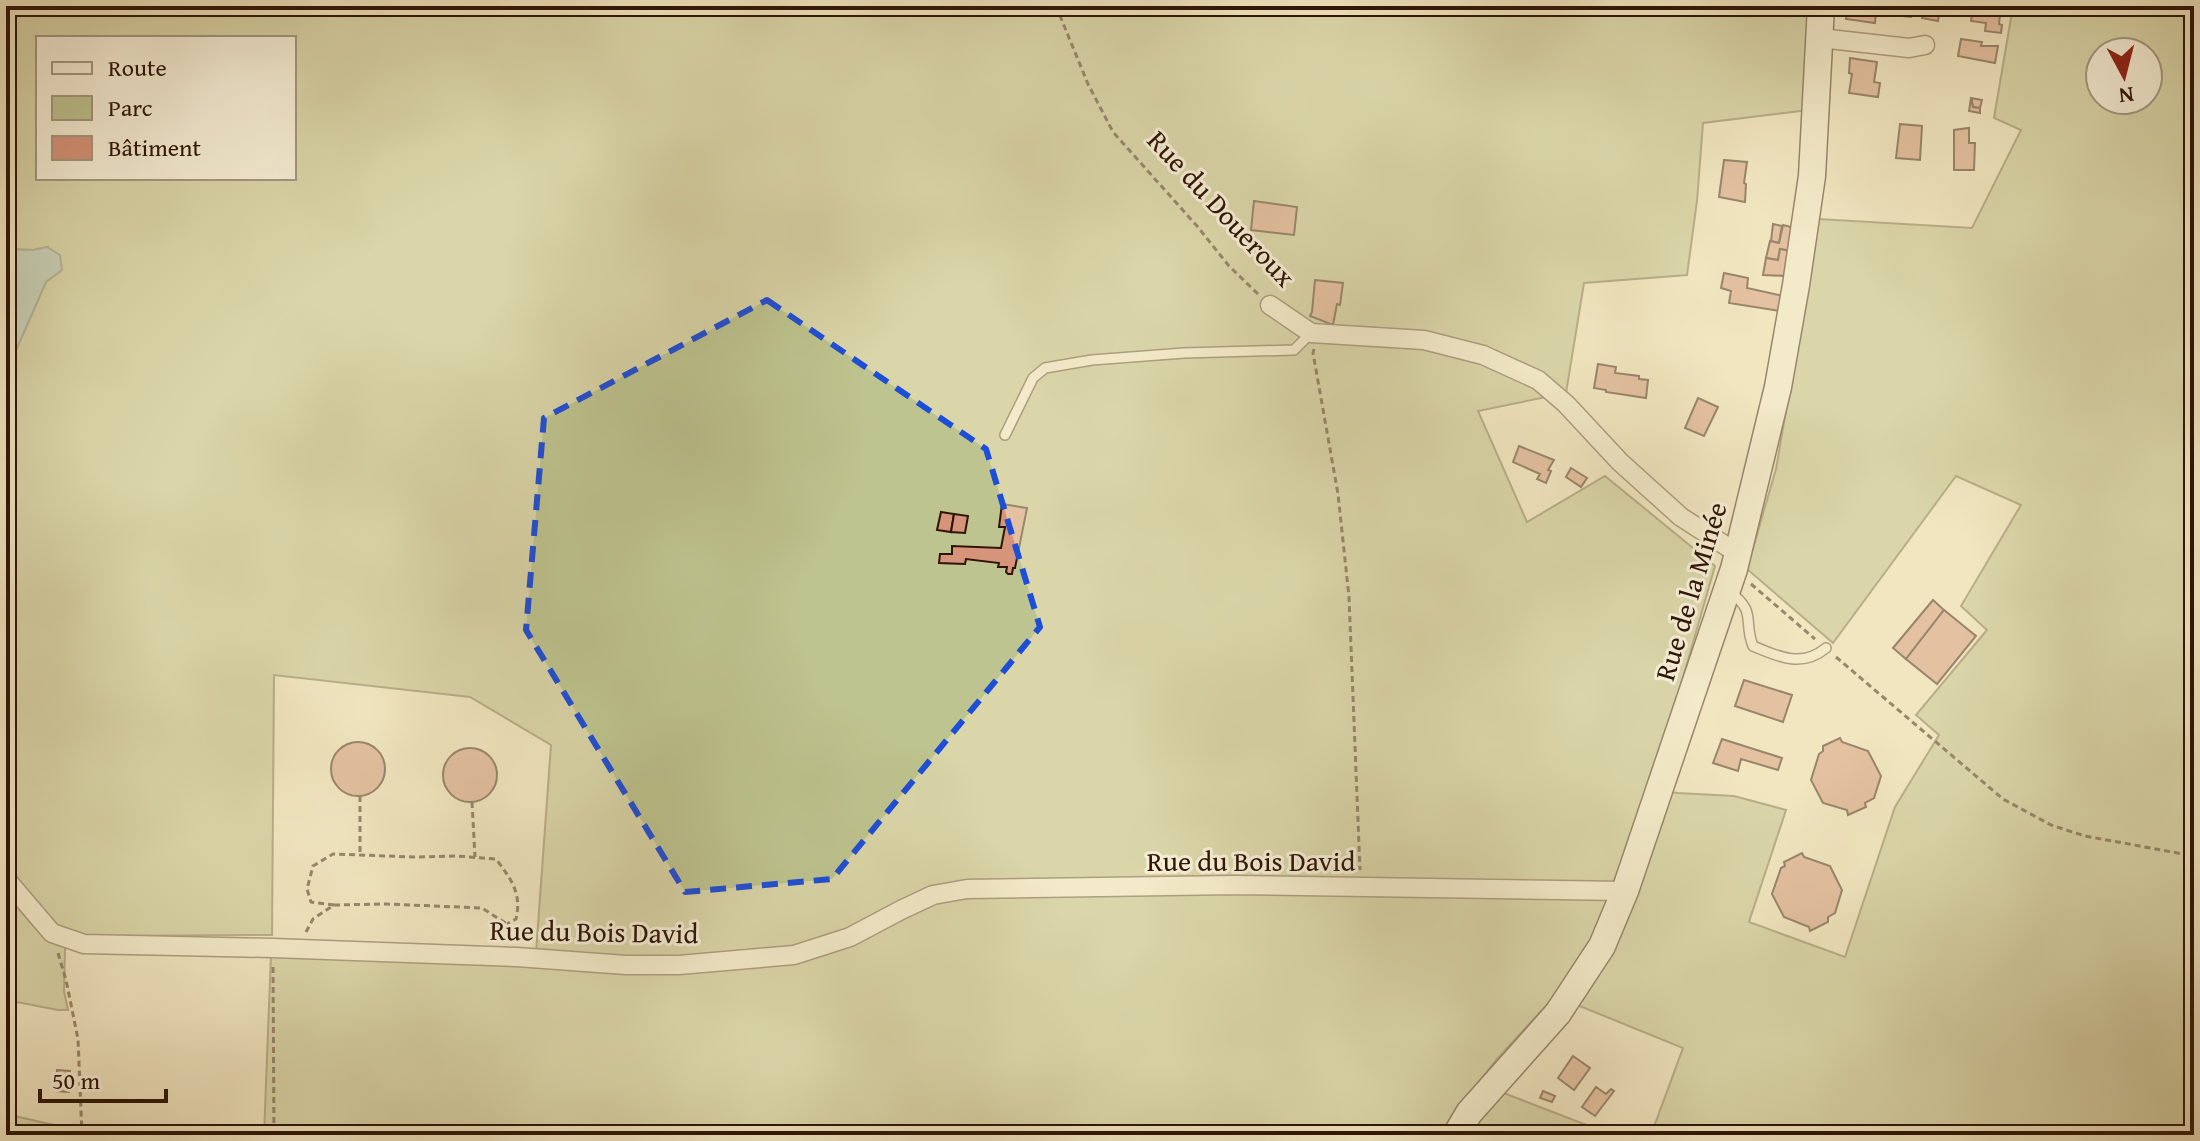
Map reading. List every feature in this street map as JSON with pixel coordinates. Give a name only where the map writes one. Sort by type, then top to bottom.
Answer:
[{"type":"street","name":"Rue de la Minée","points":[[1456,1135],[1469,1113],[1558,1013],[1602,946],[1625,891],[1733,571],[1760,469],[1796,285],[1812,176],[1821,6]]},
{"type":"street","points":[[1820,38],[1909,48],[1925,45]]},
{"type":"street","name":"Rue du Doueroux","points":[[1270,305],[1315,333]]},
{"type":"street","points":[[1315,333],[1424,340],[1483,355],[1538,380],[1566,404],[1620,462],[1681,517],[1733,571]]},
{"type":"street","points":[[6,879],[52,933]]},
{"type":"street","name":"Rue du Bois David","points":[[52,933],[84,944],[273,948],[679,965],[794,955],[850,937],[933,895],[967,889],[1235,885],[1625,891]]},
{"type":"lane","points":[[1005,435],[1033,378],[1045,368],[1092,360],[1184,353],[1294,350],[1315,333]]},
{"type":"lane","points":[[1733,571],[1747,612],[1753,646],[1785,658],[1800,659],[1815,657],[1826,648]]},
{"type":"path","name":"Rue du Doueroux","points":[[1056,6],[1088,84],[1113,132],[1153,174],[1229,266],[1270,305]]},
{"type":"path","points":[[1315,333],[1313,353],[1338,494],[1349,597],[1361,887]]},
{"type":"path","points":[[1733,571],[2003,799],[2051,825],[2085,836],[2194,856]]},
{"type":"path","points":[[360,796],[360,855]]},
{"type":"path","points":[[472,802],[475,857]]},
{"type":"path","points":[[507,924],[516,919],[518,910],[514,883],[496,859],[333,854],[313,866],[307,889],[311,902],[334,905],[482,908],[507,924],[517,957]]},
{"type":"path","points":[[297,949],[313,919],[334,905]]},
{"type":"path","points":[[52,933],[66,980],[78,1039],[82,1135]]},
{"type":"path","points":[[273,948],[274,1135]]},
{"type":"highlighted area","points":[[767,300],[986,449],[1040,627],[832,879],[685,892],[526,630],[544,418]]},
{"type":"green space","points":[[6,6],[1811,6],[1808,110],[1703,123],[1687,275],[1584,283],[1566,393],[1478,411],[1527,522],[1605,476],[1715,566],[1651,789],[1734,796],[1786,810],[1749,922],[1845,957],[1895,807],[1939,735],[1916,715],[1987,630],[1961,606],[2021,505],[1956,476],[1833,643],[1747,569],[1776,469],[1819,219],[1972,228],[2021,130],[1994,118],[2013,6],[2194,6],[2194,1135],[264,1135],[271,954],[535,967],[551,745],[470,697],[274,675],[272,935],[83,936],[65,949],[64,991],[68,1010],[6,1000],[6,380],[46,282],[48,247],[6,249]],"holes":[[[1555,996],[1683,1048],[1652,1132],[1629,1127],[1607,1133],[1478,1083]]]},
{"type":"green space","points":[[6,1114],[76,1130],[76,1135],[6,1135]]},
{"type":"water","points":[[47,247],[60,255],[62,270],[46,282],[6,380],[6,249]]},
{"type":"building","points":[[1847,6],[1871,6],[1867,11],[1876,13],[1875,23],[1846,19]]},
{"type":"building","points":[[1885,6],[1913,6],[1911,17],[1884,14]]},
{"type":"building","points":[[1924,6],[1951,6],[1950,10],[1940,9],[1938,21],[1922,18]]},
{"type":"building","points":[[1973,6],[2001,6],[2001,33],[1985,31],[1986,23],[1971,21]]},
{"type":"building","points":[[1961,39],[1982,42],[1981,46],[1998,46],[1995,63],[1958,56]]},
{"type":"building","points":[[1850,58],[1877,62],[1874,82],[1880,83],[1878,97],[1849,93],[1852,74],[1849,73]]},
{"type":"building","points":[[1971,98],[1982,100],[1980,108],[1973,107]]},
{"type":"building","points":[[1971,98],[1973,107],[1980,108],[1980,113],[1969,111]]},
{"type":"building","points":[[1900,124],[1922,126],[1920,160],[1896,158]]},
{"type":"building","points":[[1969,128],[1969,143],[1975,143],[1974,170],[1954,170],[1954,130]]},
{"type":"building","points":[[1724,160],[1747,162],[1745,202],[1719,197]]},
{"type":"building","points":[[1254,201],[1297,207],[1294,235],[1251,230]]},
{"type":"building","points":[[1773,224],[1782,226],[1779,243],[1771,241]]},
{"type":"building","points":[[1783,225],[1795,228],[1791,251],[1780,249],[1778,260],[1766,258],[1770,241],[1779,243]]},
{"type":"building","points":[[1780,249],[1791,251],[1787,276],[1763,275],[1766,258],[1778,260]]},
{"type":"building","points":[[1724,273],[1748,278],[1747,288],[1783,296],[1780,311],[1729,303],[1731,291],[1721,288]]},
{"type":"building","points":[[1315,280],[1343,283],[1333,325],[1310,316]]},
{"type":"building","points":[[1598,364],[1616,367],[1615,373],[1648,380],[1646,398],[1594,388]]},
{"type":"building","points":[[1698,398],[1718,407],[1704,436],[1685,428]]},
{"type":"building","points":[[1519,446],[1554,460],[1546,483],[1537,479],[1540,474],[1513,462]]},
{"type":"building","points":[[1571,468],[1587,478],[1581,487],[1566,477]]},
{"type":"building","points":[[1002,504],[1027,508],[1012,574],[1006,572],[1007,567],[998,567],[999,563],[966,559],[965,564],[939,563],[940,554],[952,554],[952,546],[1001,548],[1005,527],[999,527]]},
{"type":"building","points":[[941,512],[954,514],[951,532],[937,530]]},
{"type":"building","points":[[954,514],[968,516],[965,533],[951,532]]},
{"type":"building","points":[[1933,600],[1944,610],[1906,659],[1893,648]]},
{"type":"building","points":[[1944,610],[1976,636],[1937,684],[1906,659]]},
{"type":"building","points":[[1744,680],[1792,695],[1783,722],[1735,706]]},
{"type":"building","points":[[1840,738],[1842,742],[1868,751],[1881,776],[1874,798],[1865,803],[1866,807],[1848,815],[1847,810],[1823,803],[1811,780],[1823,746]]},
{"type":"building","points":[[1722,739],[1782,758],[1778,770],[1741,759],[1738,771],[1713,763]]},
{"type":"building","points":[[358,742],[377,750],[385,769],[377,788],[358,796],[339,788],[331,769],[339,750]]},
{"type":"building","points":[[470,748],[489,756],[497,775],[489,794],[470,802],[451,794],[443,775],[451,756]]},
{"type":"building","points":[[1802,853],[1804,857],[1830,866],[1842,890],[1835,913],[1828,917],[1828,922],[1810,931],[1809,927],[1784,917],[1772,894],[1784,862]]},
{"type":"building","points":[[6,1046],[11,1047],[6,1068]]},
{"type":"building","points":[[1573,1056],[1590,1068],[1574,1090],[1558,1078]]},
{"type":"building","points":[[57,1070],[70,1071],[69,1092],[56,1091]]},
{"type":"building","points":[[1596,1087],[1606,1094],[1611,1089],[1614,1091],[1595,1116],[1582,1107]]},
{"type":"building","points":[[1543,1091],[1555,1096],[1552,1102],[1540,1098]]}]
